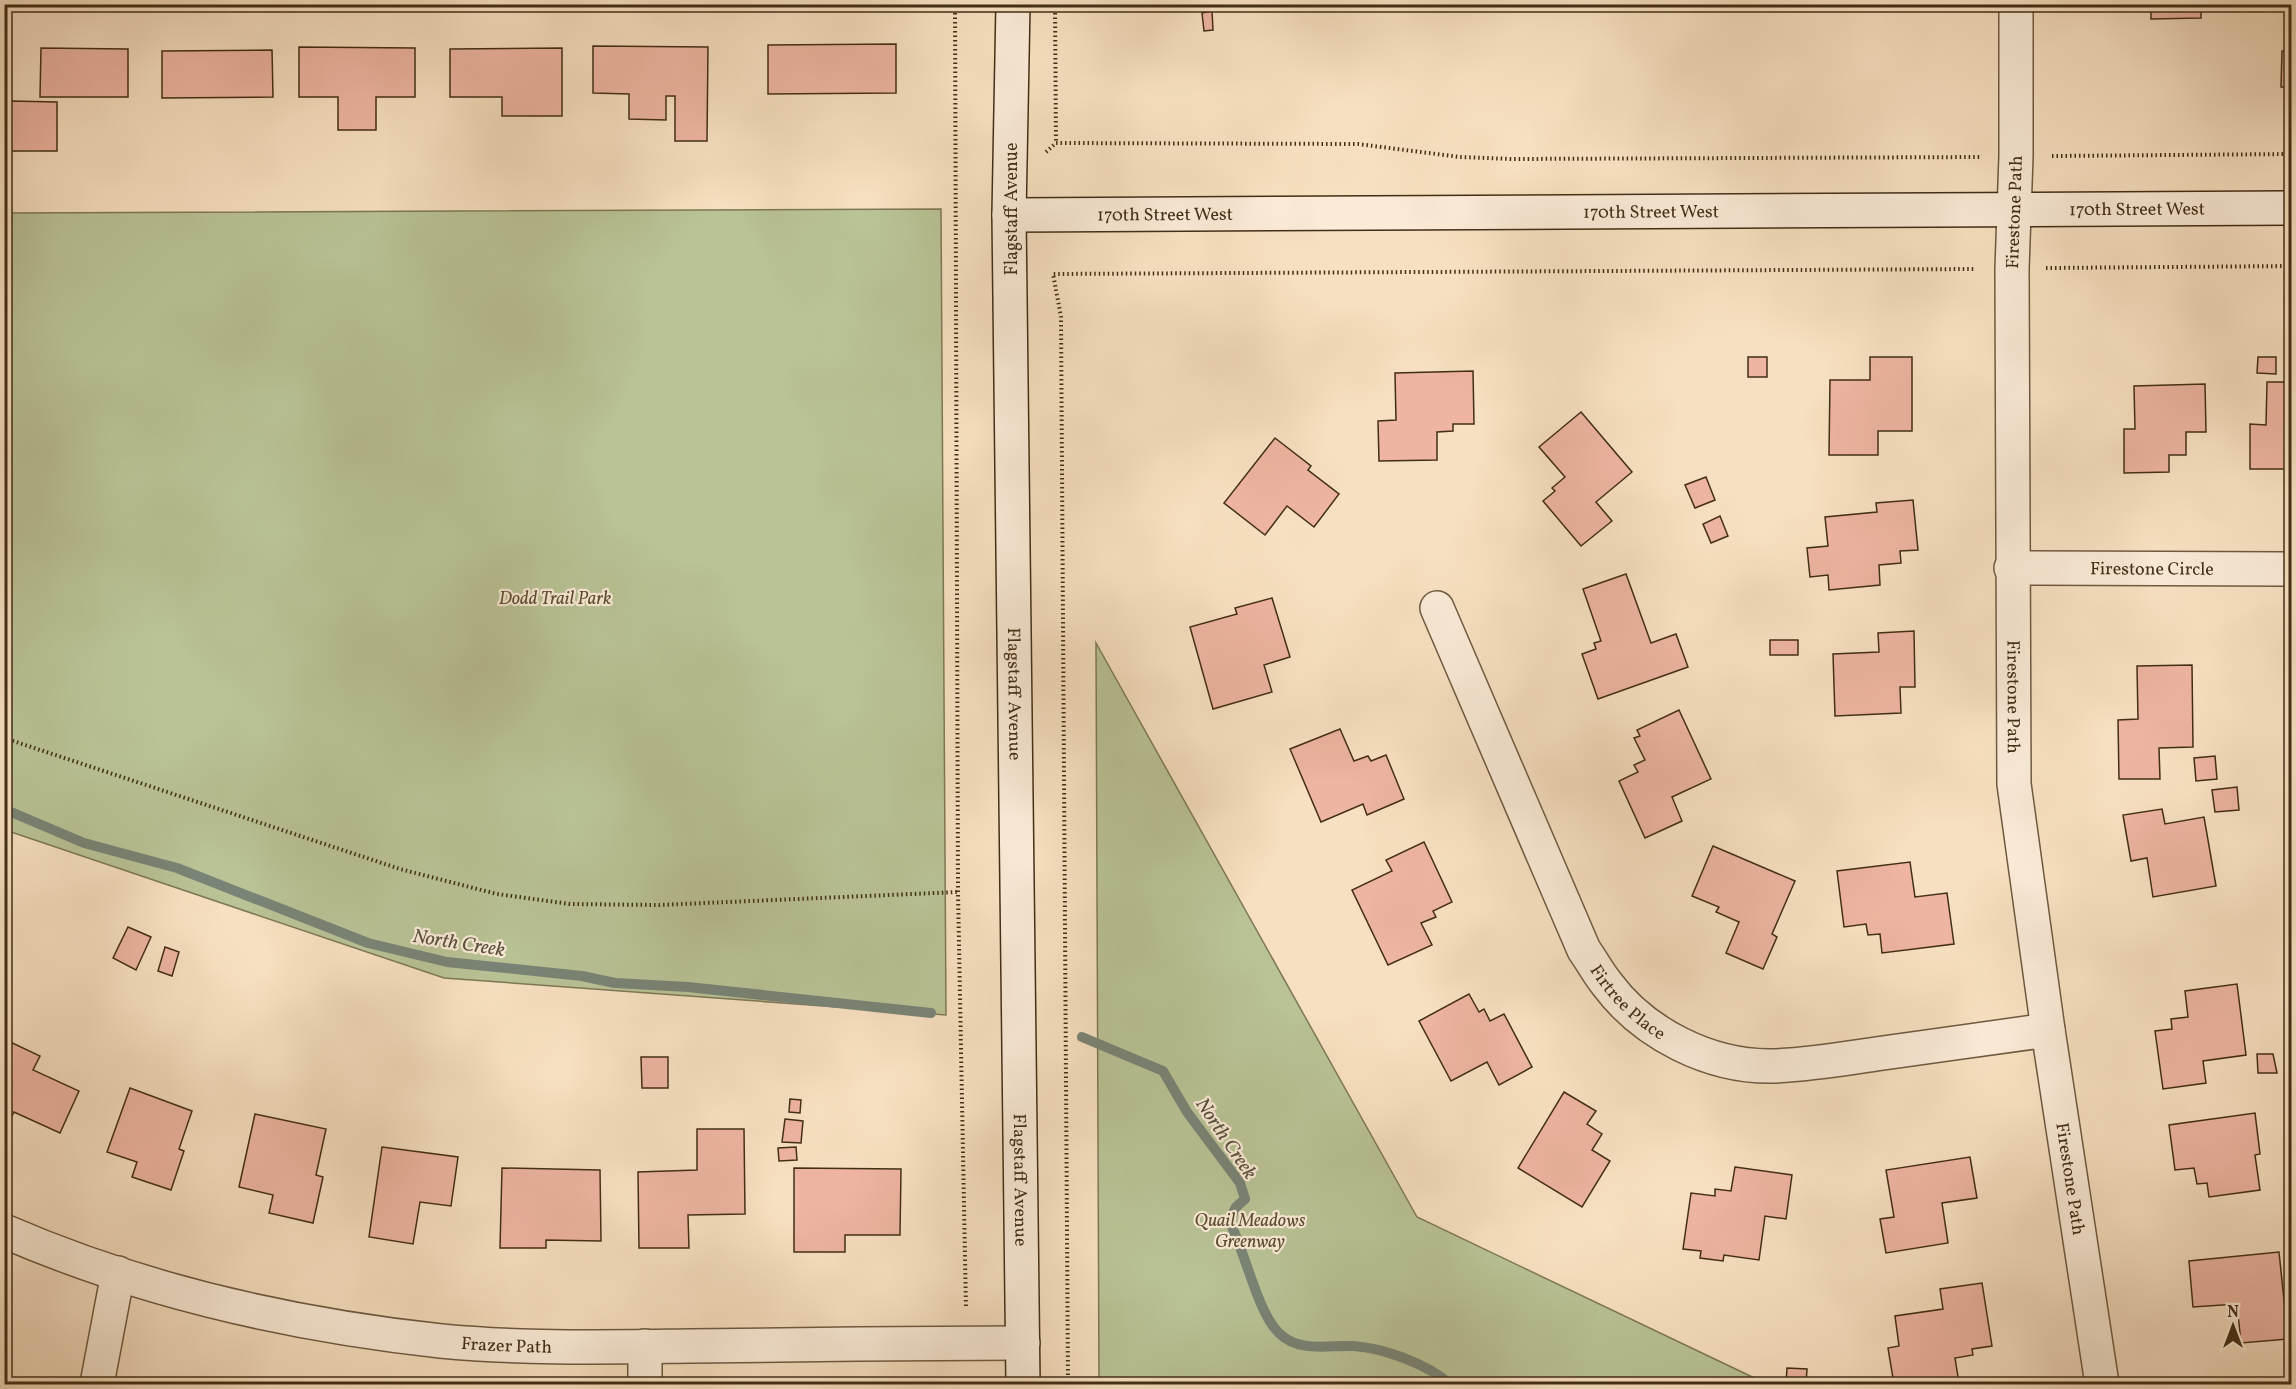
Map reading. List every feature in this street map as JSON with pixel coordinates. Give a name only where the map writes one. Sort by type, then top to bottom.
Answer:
[{"type":"street","name":"Flagstaff Avenue","points":[[1012,4],[1010,215],[1023,1384]]},
{"type":"street","name":"Firestone Path","points":[[2016,4],[2011,568],[2014,784],[2048,1030],[2102,1384]]},
{"type":"street","name":"170th Street West","points":[[1010,215],[2292,208]]},
{"type":"street","name":"Firestone Circle","points":[[2011,568],[2292,569]]},
{"type":"street","name":"Firtree Place","points":[[1437,608],[1584,950],[1607,985],[1633,1011],[1662,1033],[1695,1052],[1730,1062],[1771,1066],[1814,1063],[2048,1030]]},
{"type":"street","name":"Frazer Path","points":[[4,1231],[118,1273],[204,1298],[356,1329],[443,1341],[645,1346],[1023,1343]]},
{"type":"street","points":[[97,1384],[118,1273]]},
{"type":"street","points":[[645,1346],[645,1384]]},
{"type":"path","points":[[956,4],[958,892],[965,1299],[969,1343]]},
{"type":"path","points":[[1055,4],[1056,143]]},
{"type":"path","points":[[1046,152],[1056,143],[1358,144],[1460,157],[1512,159],[2292,154]]},
{"type":"path","points":[[1068,1384],[1061,317],[1053,274],[2292,266]]},
{"type":"path","points":[[4,738],[400,870],[497,894],[570,904],[659,905],[958,892]]},
{"type":"green space","name":"Dodd Trail Park","points":[[941,209],[946,1015],[444,978],[5,830],[5,213]]},
{"type":"green space","name":"Quail Meadows Greenway","points":[[1096,643],[1417,1217],[1767,1384],[1099,1384]]},
{"type":"building","points":[[2151,4],[2201,4],[2201,18],[2151,19]]},
{"type":"building","points":[[1212,11],[1213,30],[1204,31],[1202,13]]},
{"type":"building","points":[[896,44],[896,93],[768,94],[768,45]]},
{"type":"building","points":[[593,46],[708,47],[707,141],[675,141],[675,96],[666,96],[666,120],[629,119],[629,94],[593,93]]},
{"type":"building","points":[[299,47],[415,48],[415,97],[376,97],[376,130],[338,130],[338,97],[299,97]]},
{"type":"building","points":[[41,48],[128,49],[128,97],[40,97]]},
{"type":"building","points":[[562,48],[562,116],[502,116],[502,97],[450,97],[450,49]]},
{"type":"building","points":[[272,50],[273,97],[162,98],[162,51]]},
{"type":"building","points":[[2282,51],[2292,52],[2292,87],[2281,87]]},
{"type":"building","points":[[11,101],[57,102],[57,151],[11,151]]},
{"type":"building","points":[[1748,357],[1767,357],[1767,377],[1748,377]]},
{"type":"building","points":[[1870,357],[1912,357],[1912,431],[1878,431],[1878,455],[1829,455],[1830,380],[1870,380]]},
{"type":"building","points":[[2258,357],[2276,357],[2276,374],[2257,373]]},
{"type":"building","points":[[1473,371],[1474,424],[1453,424],[1453,431],[1437,432],[1437,460],[1379,461],[1378,421],[1396,420],[1395,373]]},
{"type":"building","points":[[2267,382],[2292,382],[2292,469],[2250,469],[2250,424],[2266,425]]},
{"type":"building","points":[[2205,384],[2206,432],[2186,432],[2186,455],[2169,455],[2169,472],[2124,473],[2124,429],[2135,429],[2134,386]]},
{"type":"building","points":[[1581,412],[1632,472],[1596,502],[1612,521],[1581,546],[1543,501],[1555,491],[1552,488],[1565,477],[1539,447]]},
{"type":"building","points":[[1275,438],[1311,466],[1308,470],[1339,494],[1314,527],[1287,506],[1265,535],[1224,503]]},
{"type":"building","points":[[1706,477],[1715,500],[1695,508],[1685,485]]},
{"type":"building","points":[[1913,500],[1918,550],[1900,551],[1901,563],[1879,565],[1880,585],[1829,590],[1828,575],[1810,577],[1807,548],[1828,546],[1825,517],[1877,512],[1876,503]]},
{"type":"building","points":[[1720,516],[1728,536],[1711,543],[1703,524]]},
{"type":"building","points":[[1626,574],[1651,643],[1676,634],[1688,667],[1598,699],[1582,654],[1596,649],[1594,643],[1601,641],[1583,589]]},
{"type":"building","points":[[1272,598],[1290,657],[1264,665],[1272,692],[1213,709],[1190,627],[1237,614],[1235,608]]},
{"type":"building","points":[[1914,631],[1915,687],[1900,687],[1901,713],[1835,716],[1833,654],[1879,652],[1878,633]]},
{"type":"building","points":[[1770,640],[1798,640],[1798,655],[1770,655]]},
{"type":"building","points":[[2192,665],[2193,747],[2159,748],[2160,779],[2119,779],[2118,720],[2138,719],[2137,666]]},
{"type":"building","points":[[1679,710],[1711,779],[1672,797],[1682,821],[1645,838],[1619,781],[1638,772],[1634,765],[1645,760],[1634,738],[1640,736],[1637,730]]},
{"type":"building","points":[[1340,729],[1354,761],[1368,756],[1371,761],[1386,755],[1404,799],[1367,815],[1363,804],[1321,822],[1290,749]]},
{"type":"building","points":[[2215,756],[2217,779],[2196,781],[2194,758]]},
{"type":"building","points":[[2237,787],[2239,810],[2215,812],[2212,790]]},
{"type":"building","points":[[2162,809],[2165,824],[2204,817],[2216,886],[2153,897],[2147,858],[2131,861],[2123,815]]},
{"type":"building","points":[[1424,842],[1452,902],[1433,911],[1436,917],[1421,923],[1432,945],[1388,965],[1352,890],[1392,871],[1386,860]]},
{"type":"building","points":[[1713,846],[1795,881],[1772,934],[1777,937],[1763,969],[1726,953],[1739,922],[1716,912],[1719,907],[1692,896]]},
{"type":"building","points":[[1910,862],[1915,897],[1947,893],[1954,944],[1882,953],[1880,934],[1868,935],[1866,924],[1844,927],[1837,871]]},
{"type":"building","points":[[128,927],[151,937],[136,970],[113,958]]},
{"type":"building","points":[[165,947],[179,952],[172,976],[158,971]]},
{"type":"building","points":[[2237,984],[2246,1055],[2203,1061],[2206,1083],[2163,1089],[2155,1031],[2172,1029],[2171,1019],[2188,1017],[2185,991]]},
{"type":"building","points":[[1469,994],[1479,1012],[1484,1009],[1490,1021],[1504,1014],[1532,1067],[1499,1085],[1487,1062],[1451,1081],[1419,1021]]},
{"type":"building","points":[[4,1039],[40,1056],[33,1070],[79,1091],[60,1133],[14,1112],[9,1122],[4,1120]]},
{"type":"building","points":[[2257,1054],[2273,1054],[2277,1073],[2258,1073]]},
{"type":"building","points":[[641,1057],[668,1057],[668,1088],[642,1088]]},
{"type":"building","points":[[130,1088],[192,1111],[179,1149],[184,1151],[171,1190],[132,1177],[137,1162],[107,1152]]},
{"type":"building","points":[[1564,1092],[1596,1111],[1587,1124],[1602,1134],[1592,1150],[1610,1161],[1582,1207],[1518,1168]]},
{"type":"building","points":[[790,1099],[801,1100],[800,1113],[789,1112]]},
{"type":"building","points":[[2255,1113],[2260,1154],[2255,1155],[2260,1190],[2209,1197],[2207,1183],[2197,1184],[2194,1168],[2175,1170],[2169,1125]]},
{"type":"building","points":[[255,1114],[326,1129],[316,1175],[323,1177],[313,1223],[269,1213],[273,1195],[239,1187]]},
{"type":"building","points":[[785,1119],[803,1121],[801,1143],[782,1142]]},
{"type":"building","points":[[697,1129],[744,1129],[745,1214],[688,1215],[689,1248],[639,1248],[638,1172],[697,1170]]},
{"type":"building","points":[[382,1147],[458,1157],[451,1206],[420,1202],[413,1244],[369,1237]]},
{"type":"building","points":[[796,1147],[797,1160],[779,1161],[778,1148]]},
{"type":"building","points":[[1970,1157],[1977,1198],[1942,1203],[1948,1243],[1886,1253],[1880,1219],[1894,1217],[1886,1170]]},
{"type":"building","points":[[1735,1167],[1792,1175],[1786,1219],[1765,1216],[1759,1260],[1724,1255],[1723,1261],[1700,1258],[1701,1251],[1683,1249],[1691,1193],[1715,1196],[1715,1189],[1731,1191]]},
{"type":"building","points":[[502,1168],[600,1170],[601,1241],[546,1240],[546,1248],[500,1248]]},
{"type":"building","points":[[794,1168],[901,1169],[900,1235],[845,1235],[845,1252],[794,1252]]},
{"type":"building","points":[[2279,1252],[2288,1339],[2241,1343],[2237,1304],[2193,1307],[2189,1261]]},
{"type":"building","points":[[1982,1283],[1992,1346],[1972,1349],[1973,1355],[1955,1358],[1959,1383],[1894,1384],[1888,1348],[1899,1346],[1895,1316],[1943,1309],[1940,1289]]},
{"type":"building","points":[[1787,1368],[1807,1369],[1806,1384],[1786,1384]]},
{"type":"waterway","name":"North Creek","points":[[4,809],[84,843],[177,868],[368,943],[447,962],[582,976],[615,983],[688,987],[931,1013]]},
{"type":"waterway","name":"North Creek","points":[[1082,1037],[1163,1071],[1187,1112],[1240,1183],[1245,1199],[1236,1207],[1229,1221],[1264,1311],[1279,1333],[1305,1346],[1353,1346],[1378,1350],[1404,1358],[1430,1370],[1450,1384]]}]
